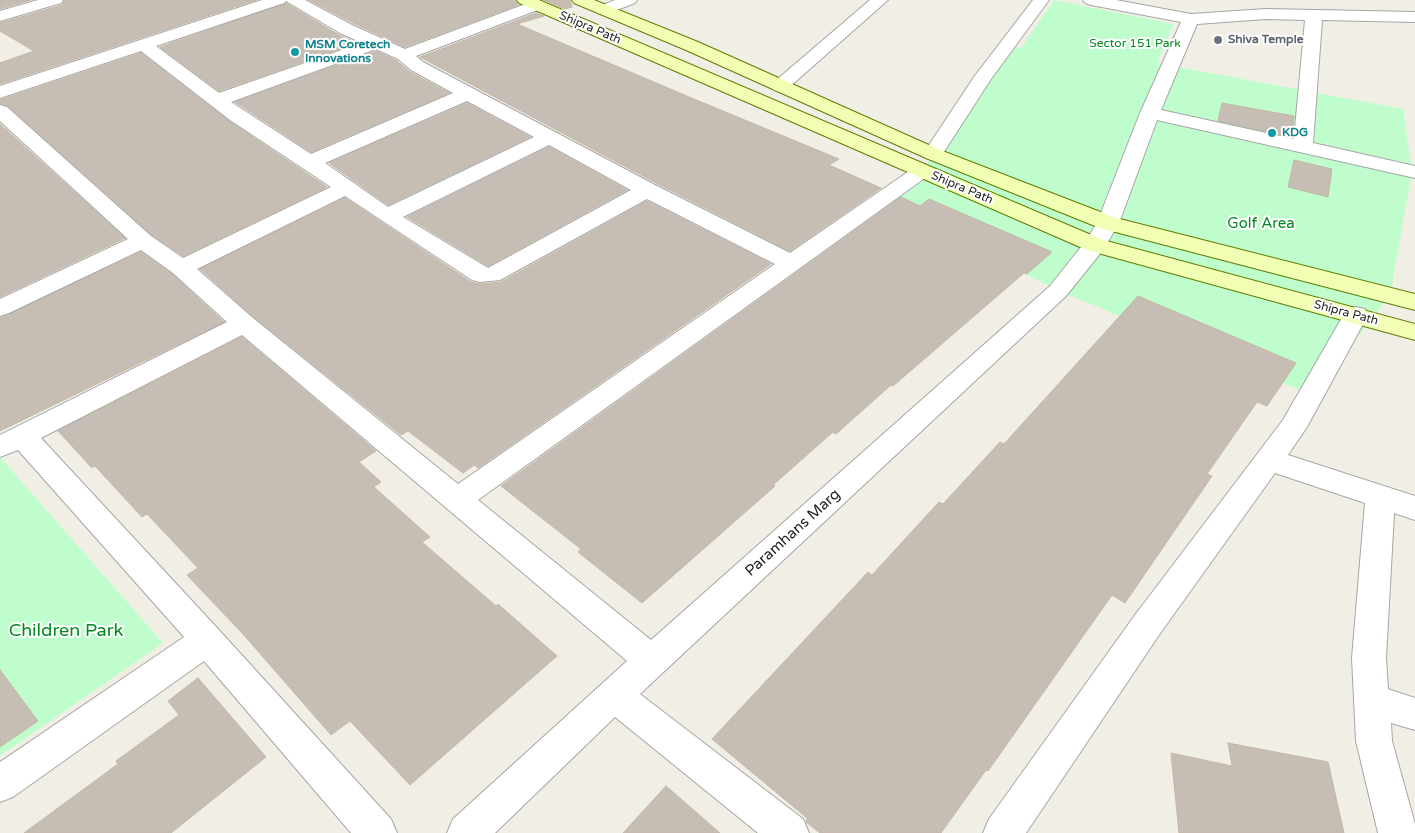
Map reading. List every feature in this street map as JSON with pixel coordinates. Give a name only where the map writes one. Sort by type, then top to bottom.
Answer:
[{"type":"street","points":[[0,16],[55,0]]},
{"type":"street","points":[[0,92],[278,0]]},
{"type":"street","points":[[293,0],[346,29],[404,55],[417,66],[647,190],[791,263]]},
{"type":"street","name":"Shipra Path","points":[[580,0],[780,86],[928,162]]},
{"type":"street","points":[[604,10],[629,0]]},
{"type":"street","points":[[780,86],[880,0]]},
{"type":"street","points":[[457,500],[791,263],[928,162],[983,77],[1040,0]]},
{"type":"street","points":[[1091,0],[1191,19],[1266,14],[1415,17]]},
{"type":"street","points":[[1212,0],[1211,11],[1215,18]]},
{"type":"street","points":[[404,55],[531,3]]},
{"type":"street","name":"Shipra Path","points":[[531,3],[1102,234],[1415,332]]},
{"type":"street","points":[[1303,147],[1314,15]]},
{"type":"street","name":"Paramhans Marg","points":[[467,833],[614,694],[1058,291],[1102,234],[1150,113],[1191,19]]},
{"type":"street","points":[[216,101],[376,43]]},
{"type":"street","points":[[144,44],[237,116],[310,162],[387,216],[480,275],[492,275],[647,190]]},
{"type":"street","points":[[310,162],[469,93]]},
{"type":"street","points":[[0,111],[143,241],[181,268],[244,324],[652,661]]},
{"type":"street","points":[[1150,113],[1415,172]]},
{"type":"street","points":[[387,216],[550,137]]},
{"type":"street","points":[[181,268],[345,188]]},
{"type":"street","name":"Shipra Path","points":[[1102,234],[1415,302]]},
{"type":"street","points":[[0,308],[143,241]]},
{"type":"street","points":[[1003,833],[1147,625],[1293,427],[1356,315]]},
{"type":"street","points":[[244,324],[11,441],[207,640],[377,833]]},
{"type":"street","points":[[1269,460],[1415,508]]},
{"type":"street","points":[[1380,497],[1369,658],[1374,741],[1398,833]]},
{"type":"street","points":[[0,784],[207,640]]},
{"type":"street","points":[[614,694],[789,833]]},
{"type":"street","points":[[1372,700],[1415,714]]},
{"type":"green space","name":"Golf Area","points":[[1054,0],[1174,24],[1157,63],[1403,109],[1412,171],[1390,296],[1312,395],[1059,291],[880,201],[922,171],[1006,46],[1021,48]]},
{"type":"green space","name":"Children Park","points":[[0,457],[163,643],[0,756]]},
{"type":"building","points":[[0,0],[31,0],[0,9]]},
{"type":"building","points":[[65,0],[256,0],[0,84],[0,63],[34,51],[0,31],[0,23],[62,5]]},
{"type":"building","points":[[309,0],[515,0],[518,5],[405,47]]},
{"type":"building","points":[[544,0],[570,0],[572,7],[565,9]]},
{"type":"building","points":[[286,3],[339,35],[357,43],[219,91],[160,47]]},
{"type":"building","points":[[536,13],[544,16],[517,24],[839,159],[829,165],[881,188],[790,251],[656,183],[420,57]]},
{"type":"building","points":[[376,51],[397,61],[410,72],[449,93],[311,152],[235,102]]},
{"type":"building","points":[[141,53],[229,121],[327,187],[183,256],[152,235],[8,106],[0,103],[0,100]]},
{"type":"building","points":[[467,103],[530,137],[388,205],[329,163]]},
{"type":"building","points":[[1222,103],[1294,116],[1292,137],[1218,121]]},
{"type":"building","points":[[0,124],[125,238],[0,297]]},
{"type":"building","points":[[549,147],[627,190],[488,266],[407,217]]},
{"type":"building","points":[[1294,160],[1332,169],[1328,197],[1288,187]]},
{"type":"building","points":[[901,197],[920,206],[929,199],[1052,252],[1027,274],[1024,273],[893,386],[891,385],[836,434],[833,432],[773,485],[775,486],[642,603],[578,552],[581,549],[501,486]]},
{"type":"building","points":[[345,198],[471,282],[480,284],[501,282],[647,201],[771,264],[478,468],[474,465],[463,473],[408,431],[401,435],[254,317],[200,269]]},
{"type":"building","points":[[141,252],[172,274],[224,322],[0,431],[0,318]]},
{"type":"building","points":[[1138,296],[1296,363],[1267,406],[1257,402],[1207,474],[1212,476],[1125,603],[1112,595],[988,771],[986,770],[941,833],[820,833],[806,822],[807,818],[712,739],[868,572],[872,575],[939,502],[943,504],[1000,442],[1004,444]]},
{"type":"building","points":[[242,337],[376,451],[359,462],[381,482],[374,487],[430,537],[422,542],[496,606],[498,604],[557,656],[410,785],[350,721],[331,735],[243,634],[187,575],[198,568],[147,514],[142,517],[95,466],[92,468],[58,431]]},
{"type":"building","points":[[0,670],[38,721],[0,747]]},
{"type":"building","points":[[198,678],[266,757],[171,833],[24,833],[118,764],[116,761],[179,715],[168,701]]},
{"type":"building","points":[[1228,743],[1328,762],[1344,833],[1179,833],[1171,753],[1232,766]]},
{"type":"building","points":[[666,786],[720,833],[623,833]]},
{"type":"place","name":"Shiva Temple","points":[[1218,40]]},
{"type":"place","name":"MSM Coretech Innovations","points":[[295,52]]},
{"type":"place","name":"KDG","points":[[1272,133]]},
{"type":"park label","name":"Sector 151 Park","points":[[1135,44]]}]
